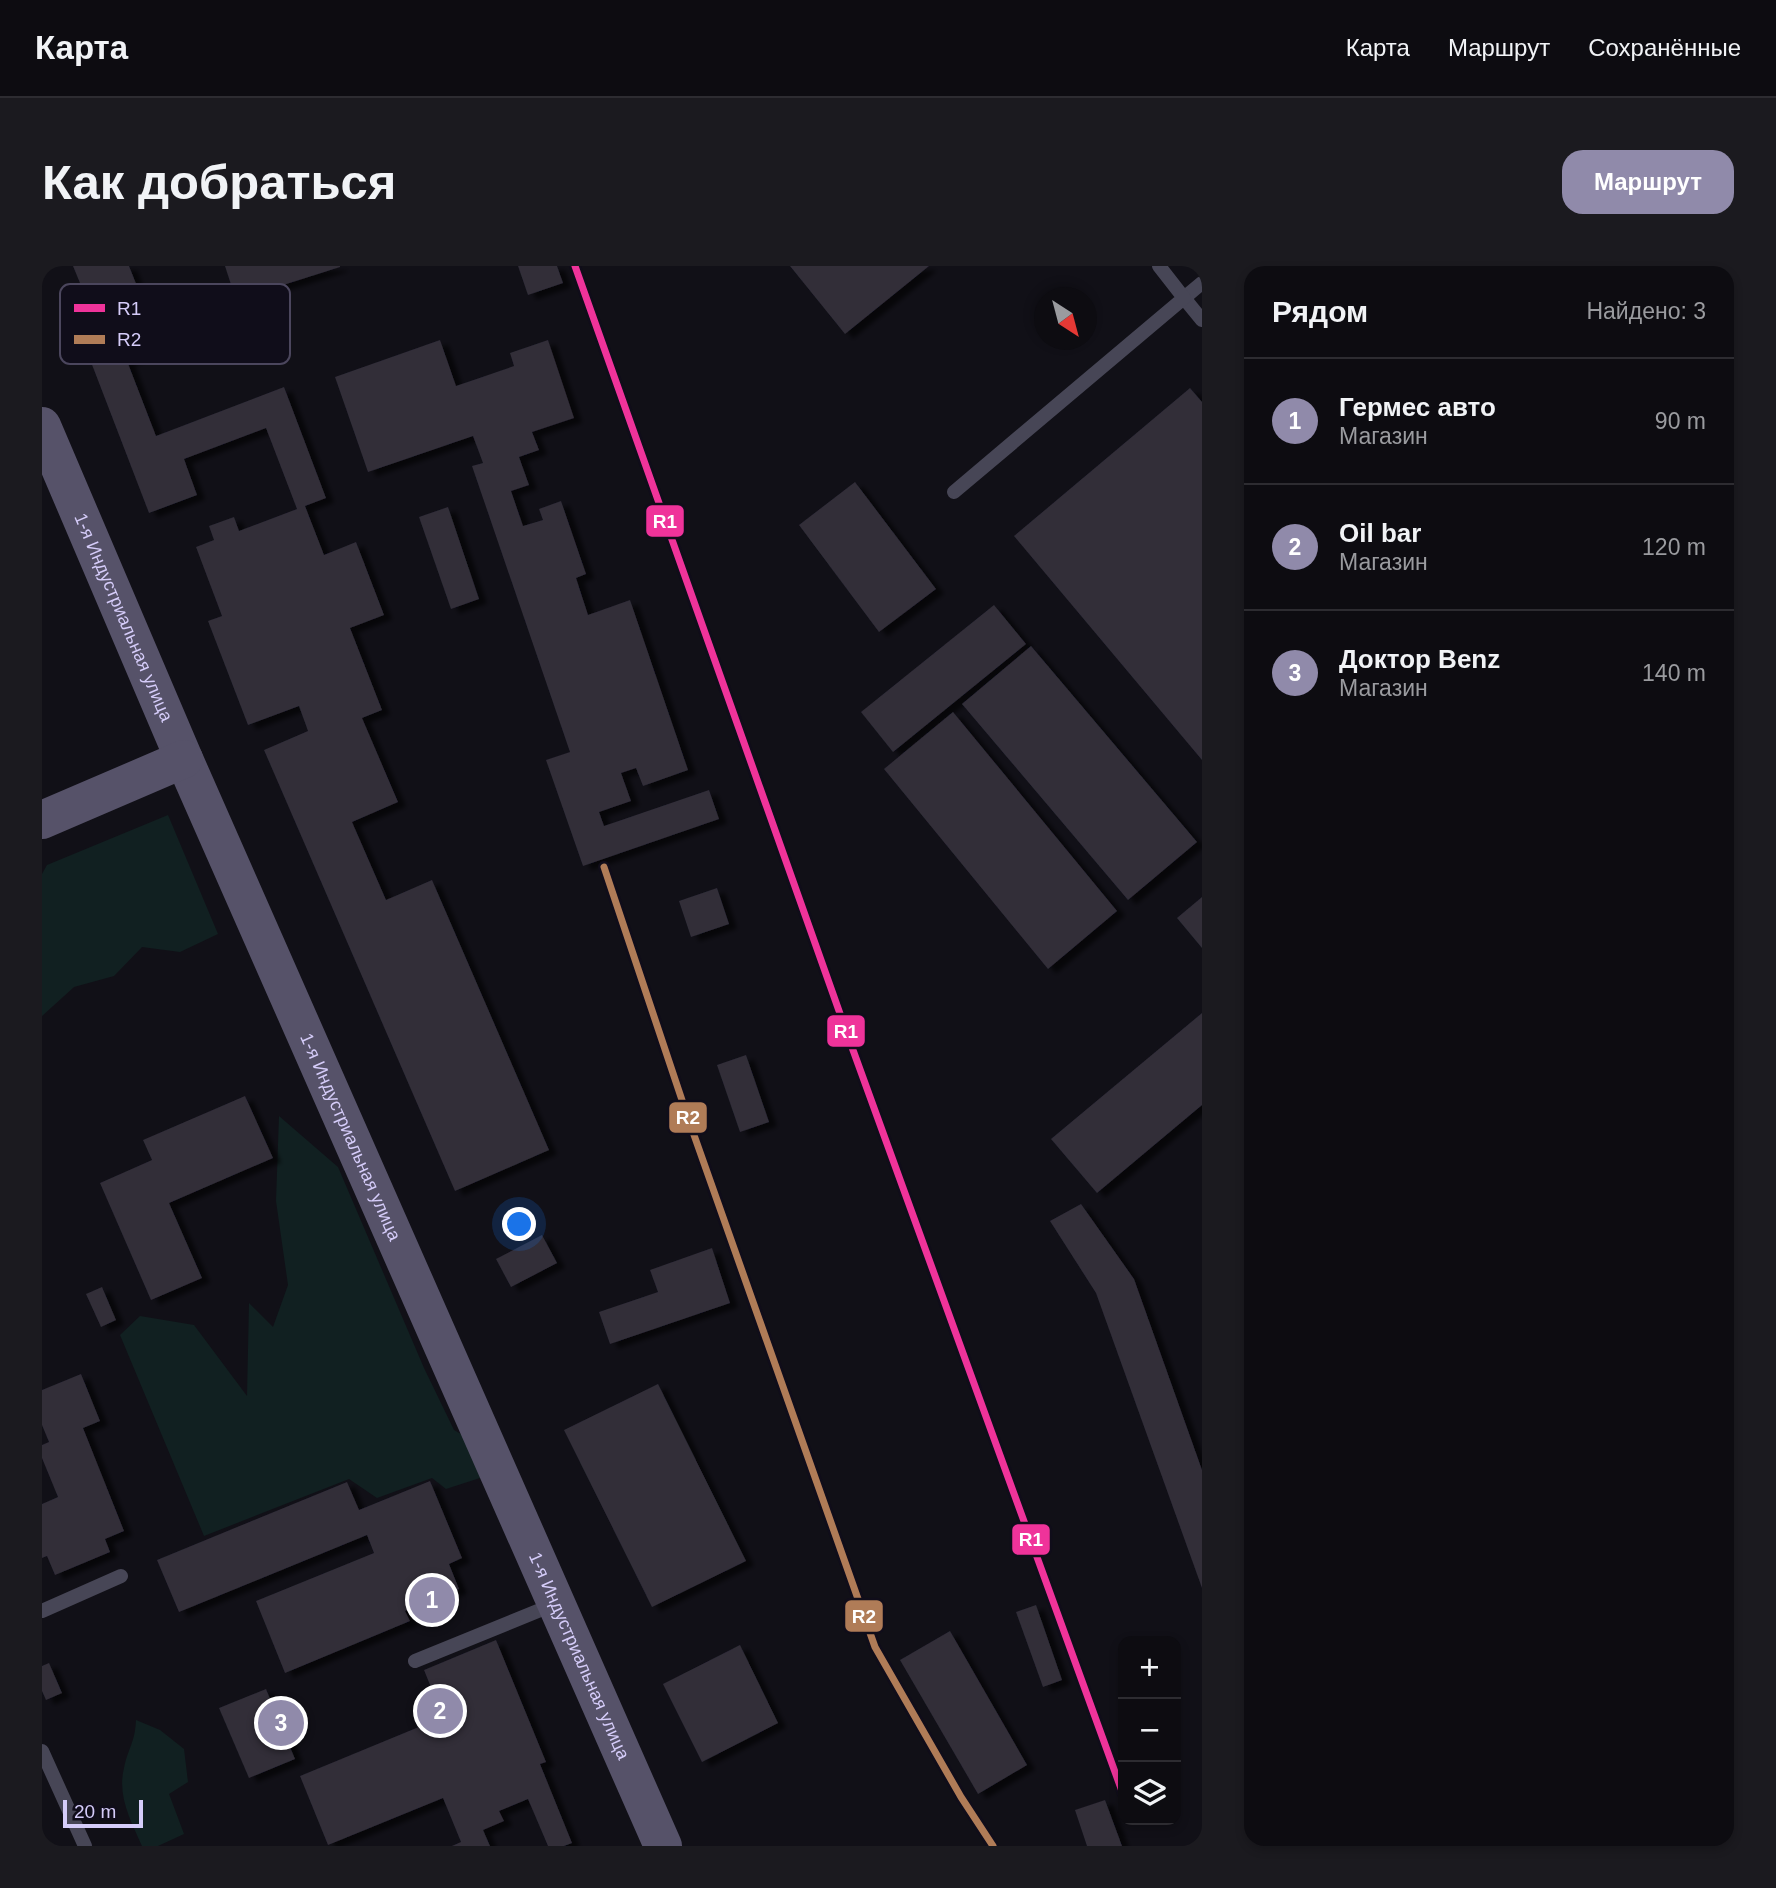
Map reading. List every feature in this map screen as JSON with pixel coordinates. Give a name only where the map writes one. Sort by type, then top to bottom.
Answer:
[{"type":"main road","name":"1-я Индустриальная улица","points":[[42,426],[184,759],[663,1846]]},
{"type":"main road","points":[[42,820],[184,759]]},
{"type":"lane","points":[[1159,266],[1202,320]]},
{"type":"lane","points":[[954,492],[1202,283]]},
{"type":"lane","points":[[42,1611],[121,1576]]},
{"type":"lane","points":[[415,1661],[556,1604]]},
{"type":"lane","points":[[42,1751],[85,1846]]},
{"type":"shaded area","points":[[168,815],[218,934],[180,952],[142,947],[114,976],[74,987],[42,1016],[42,874],[47,865]]},
{"type":"shaded area","points":[[279,1116],[338,1167],[424,1368],[454,1430],[471,1440],[483,1477],[446,1489],[432,1478],[377,1498],[349,1479],[204,1536],[120,1335],[140,1316],[194,1325],[247,1396],[249,1303],[273,1327],[288,1285],[276,1201]]},
{"type":"shaded area","points":[[136,1720],[160,1730],[184,1749],[188,1782],[169,1794],[184,1834],[158,1846],[142,1846],[130,1818],[122,1788]]},
{"type":"building","points":[[73,266],[129,266],[136,284],[80,284]]},
{"type":"building","points":[[225,266],[340,266],[286,284],[231,284]]},
{"type":"building","points":[[518,266],[557,266],[563,283],[528,295]]},
{"type":"building","points":[[790,266],[929,266],[845,334]]},
{"type":"building","points":[[440,340],[456,386],[514,366],[510,353],[548,340],[574,418],[532,432],[539,450],[519,457],[529,485],[511,491],[523,526],[543,520],[539,509],[561,501],[586,574],[576,578],[588,615],[630,600],[688,770],[643,786],[636,768],[621,773],[631,801],[599,812],[604,826],[709,790],[719,819],[583,866],[546,760],[570,752],[472,466],[483,463],[473,436],[368,472],[335,377]]},
{"type":"building","points":[[92,364],[128,364],[156,436],[284,387],[326,498],[305,506],[324,555],[356,542],[384,615],[350,628],[382,710],[362,718],[398,802],[352,822],[386,900],[432,880],[549,1150],[455,1191],[264,750],[308,731],[299,706],[248,725],[208,621],[222,616],[196,547],[214,540],[209,526],[234,517],[239,531],[297,509],[266,428],[184,459],[197,495],[149,513]]},
{"type":"building","points":[[1190,388],[1202,402],[1202,760],[1014,536]]},
{"type":"building","points":[[855,482],[936,589],[879,632],[799,525]]},
{"type":"building","points":[[448,507],[479,599],[451,609],[419,517]]},
{"type":"building","points":[[994,605],[1026,644],[893,752],[861,712]]},
{"type":"building","points":[[1031,646],[1197,842],[1128,900],[962,704]]},
{"type":"building","points":[[953,712],[1117,911],[1048,969],[884,769]]},
{"type":"building","points":[[717,888],[729,924],[691,937],[679,901]]},
{"type":"building","points":[[1202,897],[1202,948],[1177,918]]},
{"type":"building","points":[[1202,1013],[1202,1105],[1097,1193],[1051,1139]]},
{"type":"building","points":[[746,1055],[769,1122],[740,1132],[717,1065]]},
{"type":"building","points":[[245,1096],[273,1158],[169,1203],[202,1278],[151,1300],[100,1183],[152,1160],[143,1140]]},
{"type":"building","points":[[1081,1204],[1134,1279],[1202,1470],[1202,1588],[1096,1293],[1050,1221]]},
{"type":"building","points":[[542,1235],[557,1263],[511,1287],[496,1259]]},
{"type":"building","points":[[712,1248],[730,1303],[610,1344],[599,1312],[658,1292],[650,1270]]},
{"type":"building","points":[[102,1287],[116,1320],[101,1327],[86,1294]]},
{"type":"building","points":[[81,1374],[100,1421],[83,1428],[124,1531],[105,1539],[110,1552],[55,1575],[47,1556],[42,1558],[42,1504],[58,1497],[42,1458],[42,1445],[49,1442],[42,1425],[42,1390]]},
{"type":"building","points":[[658,1384],[746,1561],[652,1607],[564,1430]]},
{"type":"building","points":[[430,1481],[462,1558],[449,1564],[459,1589],[405,1611],[410,1621],[285,1673],[256,1601],[374,1553],[367,1535],[179,1612],[157,1560],[347,1482],[359,1510]]},
{"type":"building","points":[[1036,1605],[1062,1680],[1043,1687],[1016,1612]]},
{"type":"building","points":[[950,1631],[1027,1765],[978,1794],[900,1660]]},
{"type":"building","points":[[496,1640],[546,1762],[540,1764],[572,1843],[548,1846],[528,1799],[499,1811],[504,1821],[483,1830],[490,1846],[452,1846],[461,1842],[443,1798],[328,1845],[300,1776],[443,1717],[424,1670]]},
{"type":"building","points":[[740,1645],[778,1723],[702,1762],[663,1684]]},
{"type":"building","points":[[49,1663],[62,1693],[46,1700],[42,1691],[42,1666]]},
{"type":"building","points":[[266,1689],[295,1759],[249,1778],[219,1708]]},
{"type":"building","points":[[1105,1800],[1122,1846],[1087,1846],[1075,1810]]},
{"type":"transit line","name":"R1","points":[[575,266],[849,1039],[1118,1780]]},
{"type":"transit line","name":"R2","points":[[604,867],[688,1118],[875,1647],[961,1797],[993,1846]]},
{"type":"place","name":"Гермес авто","points":[[432,1600]]},
{"type":"place","name":"Oil bar","points":[[440,1711]]},
{"type":"place","name":"Доктор Benz","points":[[281,1723]]}]
